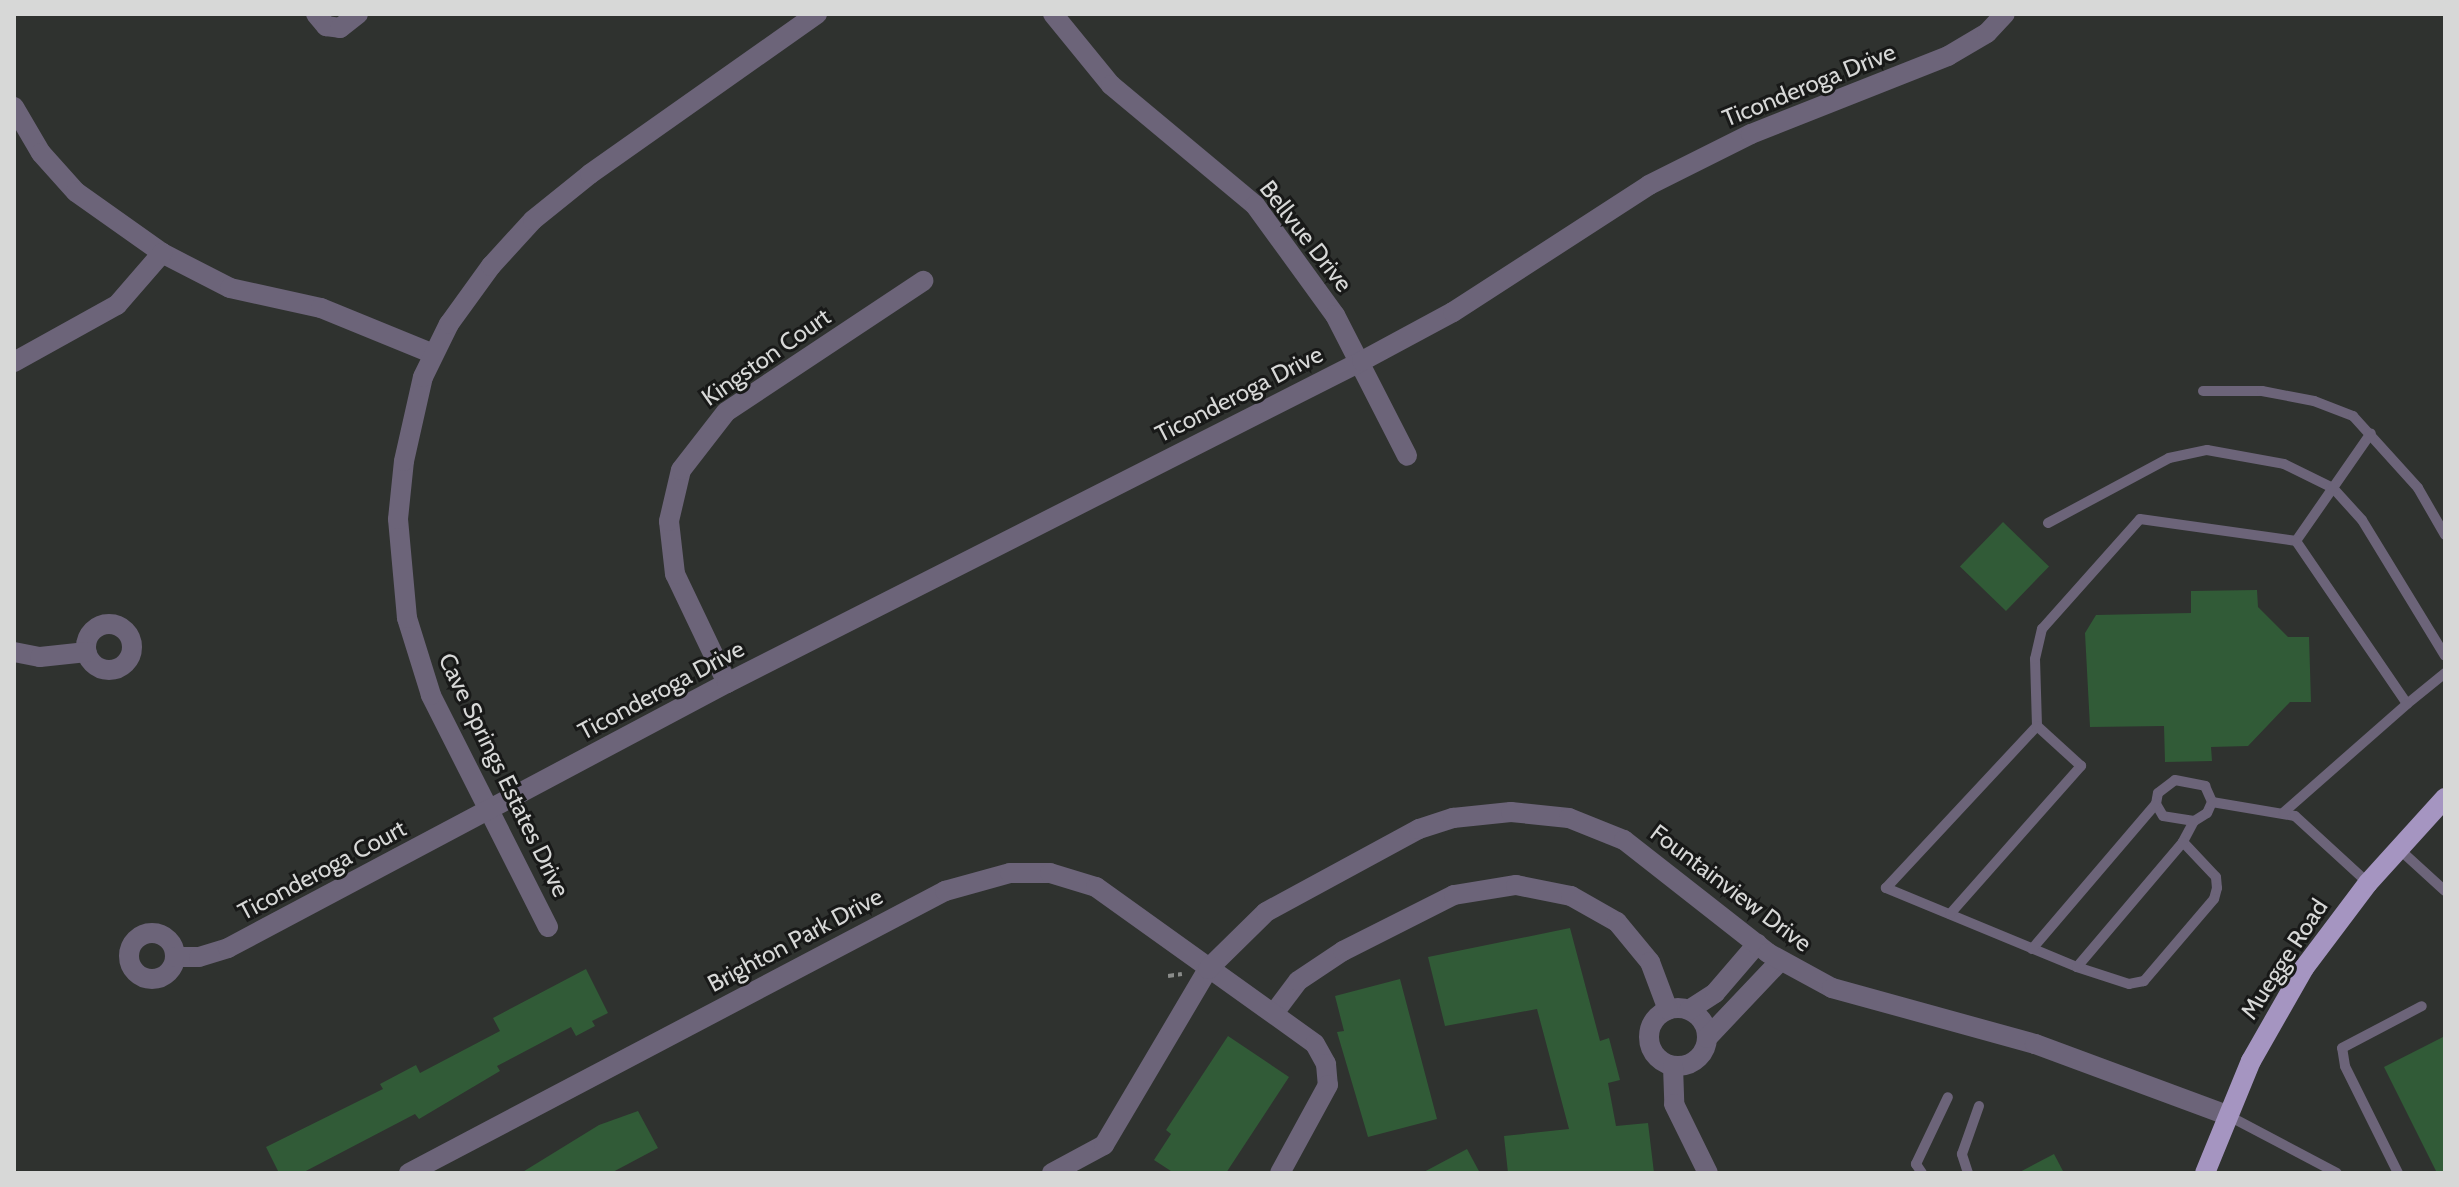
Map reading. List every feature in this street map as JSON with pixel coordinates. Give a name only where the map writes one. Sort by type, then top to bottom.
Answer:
[{"type":"main road","name":"Muegge Road","points":[[2205,1173],[2227,1115],[2290,991],[2368,883],[2397,847],[2445,798]]},
{"type":"street","points":[[316,14],[332,28],[347,26],[358,14]]},
{"type":"street","name":"Cave Springs Estates Drive","points":[[548,927],[431,695],[401,582],[398,519],[404,461],[431,353],[491,266],[533,220],[590,174],[817,14]]},
{"type":"street","name":"Bellvue Drive","points":[[1053,14],[1086,60],[1118,92],[1255,205],[1362,361],[1407,456]]},
{"type":"street","name":"Ticonderoga Drive","points":[[488,812],[727,683],[1453,312],[1649,185],[1751,134],[1948,56],[1987,33],[2005,14]]},
{"type":"street","points":[[14,107],[41,153],[76,192],[162,253],[230,288],[321,308],[431,353]]},
{"type":"street","points":[[14,362],[117,305],[162,253]]},
{"type":"street","name":"Kingston Court","points":[[727,683],[675,574],[669,521],[681,470],[726,412],[923,281]]},
{"type":"street","points":[[14,652],[40,657],[87,652]]},
{"type":"street","name":"Ticonderoga Court","points":[[175,957],[199,957],[228,948],[488,812]]},
{"type":"street","name":"Fountainview Drive","points":[[1052,1173],[1104,1145],[1208,969],[1266,912],[1354,862],[1453,818],[1511,812],[1569,818],[1624,840],[1780,961],[1832,988],[2035,1044],[2227,1115]]},
{"type":"street","name":"Brighton Park Drive","points":[[409,1173],[945,891],[1010,873],[1050,873],[1096,887],[1315,1044],[1329,1076],[1325,1096],[1285,1171]]},
{"type":"street","points":[[1274,1013],[1298,981],[1371,936],[1454,895],[1516,885],[1571,896],[1617,922],[1650,962],[1679,1010],[1704,1024],[1707,1038]]},
{"type":"street","points":[[1757,944],[1715,993],[1653,1023],[1649,1036],[1656,1056],[1673,1066],[1699,1057],[1707,1038],[1780,961]]},
{"type":"street","points":[[1673,1066],[1674,1104],[1708,1173]]},
{"type":"lane","points":[[2203,391],[2262,391],[2314,401],[2353,416],[2418,488],[2445,535]]},
{"type":"lane","points":[[2296,541],[2371,433]]},
{"type":"lane","points":[[2048,523],[2169,458],[2207,450],[2284,464],[2333,488],[2362,520],[2445,656]]},
{"type":"lane","points":[[2183,842],[2216,877],[2217,888],[2156,971],[2129,984],[2077,967],[1886,888],[2037,726],[2035,659],[2042,629],[2140,519],[2296,541],[2407,704]]},
{"type":"lane","points":[[2212,802],[2255,813],[2284,812],[2445,673]]},
{"type":"lane","points":[[1950,914],[2081,766],[2037,726]]},
{"type":"lane","points":[[2032,949],[2156,804],[2164,784],[2175,780],[2205,786],[2212,802],[2207,813],[2194,821],[2183,842],[2077,967]]},
{"type":"lane","points":[[2156,804],[2163,816],[2194,821]]},
{"type":"lane","points":[[2284,812],[2368,883]]},
{"type":"lane","points":[[2397,847],[2445,891]]},
{"type":"lane","points":[[2398,1173],[2345,1066],[2342,1048],[2422,1006]]},
{"type":"lane","points":[[1922,1173],[1916,1164],[1948,1097]]},
{"type":"lane","points":[[1968,1173],[1962,1154],[1979,1106]]},
{"type":"lane","points":[[2227,1115],[2318,1168],[2337,1173]]},
{"type":"building","points":[[2003,522],[2049,566],[2006,611],[1960,567]]},
{"type":"building","points":[[2257,590],[2258,607],[2288,637],[2309,637],[2311,702],[2290,702],[2248,746],[2211,747],[2212,761],[2165,762],[2164,726],[2090,727],[2085,633],[2096,615],[2191,613],[2191,591]]},
{"type":"building","points":[[1570,928],[1600,1041],[1609,1038],[1620,1080],[1608,1083],[1616,1126],[1648,1123],[1654,1173],[1508,1173],[1504,1136],[1569,1129],[1537,1009],[1445,1026],[1428,957]]},
{"type":"building","points":[[586,969],[608,1013],[592,1021],[595,1026],[576,1036],[571,1027],[497,1066],[500,1071],[419,1119],[415,1114],[302,1173],[279,1173],[266,1147],[383,1089],[380,1084],[416,1065],[420,1073],[500,1031],[493,1018]]},
{"type":"building","points":[[1400,979],[1437,1119],[1368,1137],[1337,1032],[1344,1031],[1335,996]]},
{"type":"building","points":[[1228,1036],[1289,1077],[1226,1173],[1174,1173],[1154,1160],[1171,1134],[1166,1130]]},
{"type":"building","points":[[2445,1036],[2445,1173],[2437,1173],[2384,1067]]},
{"type":"building","points":[[638,1111],[658,1148],[611,1173],[521,1173],[599,1125]]},
{"type":"building","points":[[1467,1149],[1480,1173],[1422,1173]]},
{"type":"building","points":[[2054,1154],[2064,1173],[2018,1173]]}]
